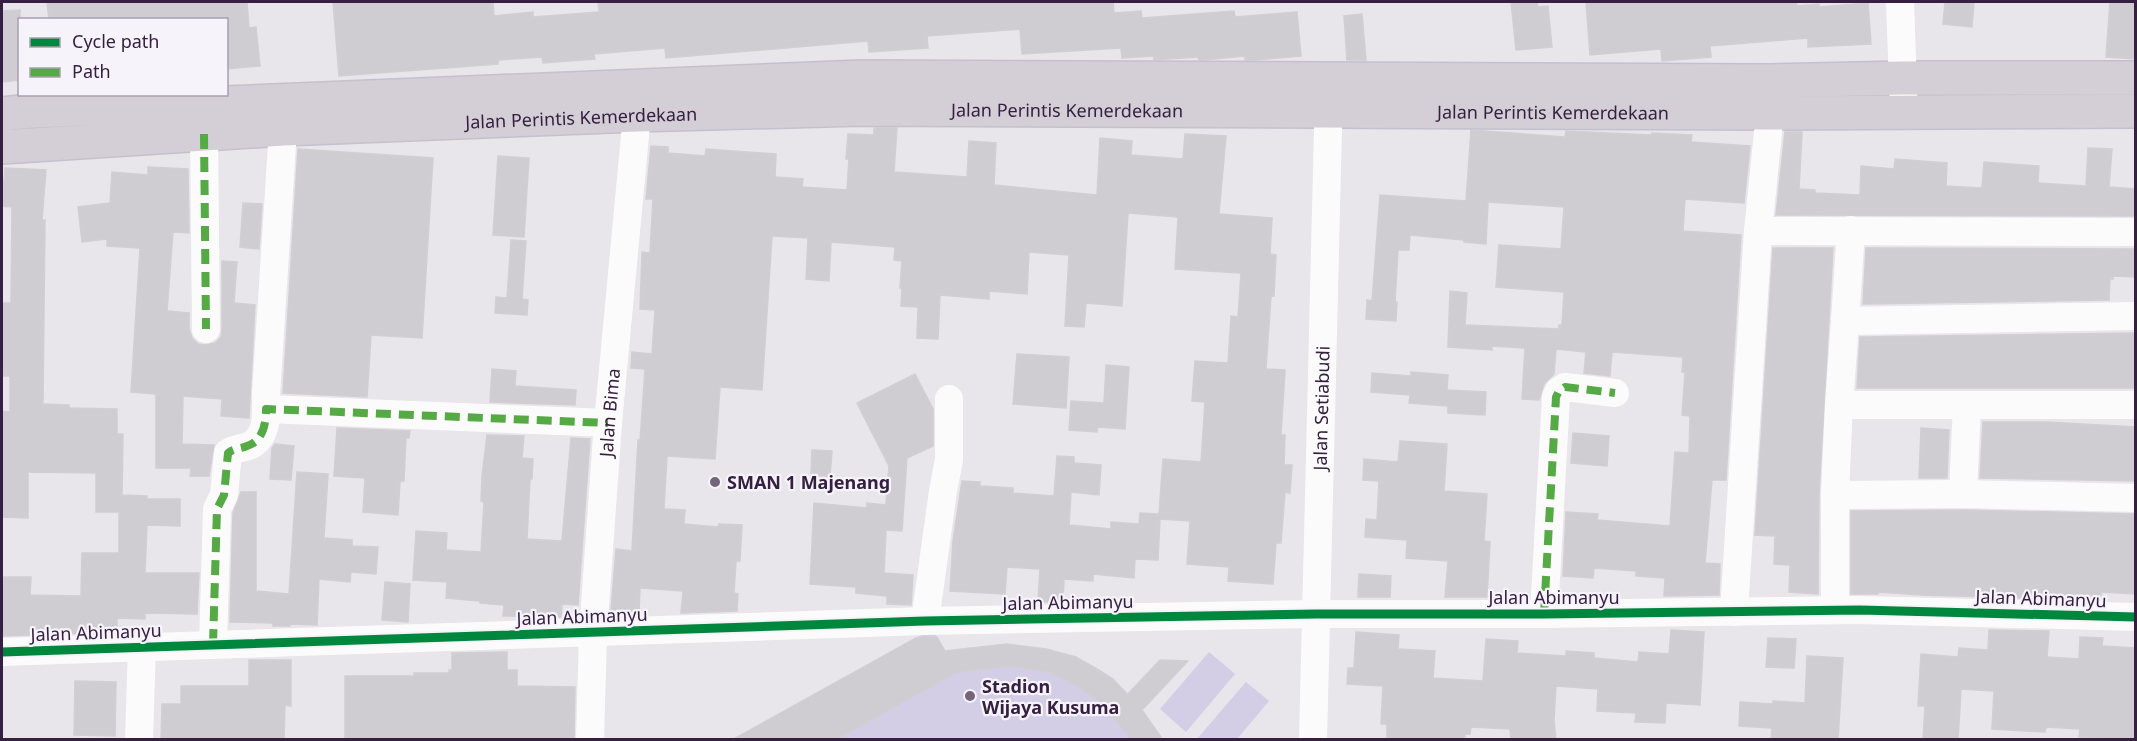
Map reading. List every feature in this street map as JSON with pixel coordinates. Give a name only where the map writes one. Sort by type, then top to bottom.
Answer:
[{"type":"main road","name":"Jalan Perintis Kemerdekaan","points":[[16,113],[638,100],[861,109],[1770,81],[1903,78],[2136,78]]},
{"type":"main road","name":"Jalan Perintis Kemerdekaan","points":[[1329,94],[1770,113],[2136,111]]},
{"type":"main road","name":"Jalan Perintis Kemerdekaan","points":[[17,145],[283,129],[638,100]]},
{"type":"main road","points":[[16,113],[17,145]]},
{"type":"street","points":[[1900,2],[1904,113]]},
{"type":"street","name":"Jalan Setiabudi","points":[[1313,740],[1329,94]]},
{"type":"street","name":"Jalan Bima","points":[[590,740],[593,633],[608,423],[638,100]]},
{"type":"street","points":[[1734,612],[1758,231],[1770,113]]},
{"type":"street","points":[[213,644],[217,509],[224,495],[228,453],[251,445],[260,437],[273,409],[283,129]]},
{"type":"street","points":[[204,134],[206,329]]},
{"type":"street","points":[[1835,610],[1835,495],[1851,230]]},
{"type":"street","points":[[1758,231],[2136,232]]},
{"type":"street","points":[[1845,321],[2136,316]]},
{"type":"street","points":[[1544,614],[1556,397],[1565,387],[1615,393]]},
{"type":"street","points":[[926,621],[949,460],[950,399]]},
{"type":"street","points":[[1839,405],[2136,405]]},
{"type":"street","points":[[1963,494],[1966,405]]},
{"type":"street","points":[[273,409],[608,423]]},
{"type":"street","points":[[1835,495],[1963,494],[2136,498]]},
{"type":"street","name":"Jalan Abimanyu","points":[[2,652],[926,621],[1316,614],[1835,610],[2136,617]]},
{"type":"street","points":[[139,740],[142,646]]},
{"type":"shaded area","name":"Stadion Wijaya Kusuma","points":[[932,629],[945,651],[989,646],[1032,647],[1074,657],[1094,666],[1113,679],[1127,693],[1163,739],[732,740]]},
{"type":"shaded area","points":[[1209,652],[1235,674],[1186,732],[1160,709]]},
{"type":"shaded area","points":[[1246,682],[1269,701],[1237,739],[1197,739]]},
{"type":"building","points":[[47,2],[247,2],[249,28],[256,27],[260,66],[228,69],[228,18],[49,18]]},
{"type":"building","points":[[333,2],[493,2],[494,16],[533,12],[533,17],[599,12],[598,2],[1113,2],[1114,13],[1141,11],[1142,18],[1234,11],[1235,17],[1297,12],[1301,56],[1255,60],[1245,60],[1245,56],[1204,60],[1199,60],[1198,57],[1154,60],[1154,56],[1122,58],[1121,48],[1022,54],[1020,29],[927,36],[928,48],[869,52],[868,41],[666,58],[665,48],[594,54],[595,59],[543,63],[542,57],[498,60],[498,64],[339,76]]},
{"type":"building","points":[[1511,2],[1537,2],[1538,7],[1548,6],[1552,47],[1516,50]]},
{"type":"building","points":[[1586,2],[1796,2],[1797,6],[1819,4],[1819,7],[1868,3],[1871,44],[1808,47],[1808,38],[1710,46],[1711,57],[1662,61],[1661,49],[1590,55]]},
{"type":"building","points":[[1945,2],[1974,2],[1972,27],[1943,24]]},
{"type":"building","points":[[2110,2],[2136,2],[2136,59],[2106,57]]},
{"type":"building","points":[[20,10],[18,80],[2,82],[2,11]]},
{"type":"building","points":[[1362,14],[1366,60],[1347,60],[1344,16]]},
{"type":"building","points":[[874,128],[897,128],[894,172],[967,177],[969,141],[996,143],[994,185],[1097,195],[1100,138],[1132,141],[1131,155],[1183,159],[1185,134],[1226,136],[1219,214],[1272,218],[1270,254],[1276,255],[1266,369],[1285,370],[1281,435],[1285,435],[1284,465],[1292,465],[1290,493],[1285,492],[1281,543],[1276,543],[1273,584],[1228,581],[1229,567],[1187,564],[1190,521],[1160,519],[1158,560],[1135,559],[1134,578],[1093,574],[1093,581],[1064,579],[1063,602],[1038,602],[1040,569],[1007,567],[1005,594],[950,591],[953,541],[962,481],[980,482],[980,486],[1013,488],[1013,493],[1054,496],[1057,456],[1074,457],[1074,463],[1101,465],[1099,495],[1071,492],[1069,525],[1111,529],[1111,522],[1139,524],[1140,513],[1159,514],[1163,459],[1201,462],[1205,402],[1192,401],[1195,361],[1228,363],[1231,316],[1238,317],[1241,273],[1175,269],[1178,217],[1128,213],[1122,306],[1086,303],[1084,327],[1065,326],[1069,255],[1029,252],[1027,294],[989,291],[989,299],[940,295],[938,339],[917,338],[918,307],[901,306],[902,261],[894,260],[895,247],[831,242],[829,281],[806,279],[808,238],[772,236],[762,390],[720,387],[715,459],[667,456],[664,509],[685,510],[684,524],[718,527],[719,524],[742,525],[740,561],[736,561],[734,593],[738,594],[737,611],[681,613],[683,591],[640,588],[639,613],[611,611],[616,549],[632,551],[638,440],[640,441],[645,369],[631,368],[632,352],[652,354],[655,310],[640,309],[642,252],[650,253],[653,199],[646,199],[651,146],[668,147],[668,153],[705,156],[706,149],[776,154],[775,177],[803,179],[802,187],[847,190],[848,134],[874,135]]},
{"type":"building","points":[[1471,130],[1565,137],[1566,131],[1692,135],[1691,142],[1750,146],[1744,203],[1685,199],[1683,231],[1741,235],[1726,480],[1712,480],[1705,563],[1720,564],[1719,595],[1664,596],[1665,578],[1636,576],[1636,571],[1594,568],[1593,578],[1563,576],[1566,512],[1598,514],[1597,520],[1670,526],[1675,452],[1689,453],[1690,416],[1682,415],[1685,372],[1682,372],[1683,357],[1612,352],[1610,376],[1584,373],[1586,352],[1556,349],[1554,374],[1544,384],[1539,400],[1522,399],[1525,348],[1492,346],[1492,350],[1448,347],[1450,291],[1467,293],[1465,325],[1559,329],[1559,325],[1562,325],[1564,292],[1496,287],[1499,245],[1561,249],[1564,207],[1488,202],[1486,244],[1410,235],[1409,250],[1398,250],[1396,321],[1366,319],[1367,300],[1372,301],[1380,195],[1466,201]]},
{"type":"building","points":[[1785,132],[1802,132],[1799,189],[1815,190],[1815,193],[1860,195],[1861,166],[1894,169],[1895,159],[1947,163],[1946,186],[1982,188],[1984,162],[2039,166],[2038,183],[2086,186],[2088,148],[2112,149],[2109,187],[2136,189],[2136,216],[1776,215]]},
{"type":"building","points":[[298,149],[433,158],[422,338],[371,335],[367,397],[283,393]]},
{"type":"building","points":[[498,156],[529,158],[524,237],[493,235]]},
{"type":"building","points":[[148,167],[188,169],[189,233],[173,232],[167,311],[189,313],[189,329],[192,338],[198,344],[215,343],[221,337],[222,329],[222,261],[237,262],[234,303],[255,305],[249,418],[221,416],[222,399],[183,396],[182,444],[214,445],[209,476],[190,476],[191,468],[156,468],[156,394],[131,392],[140,248],[107,246],[107,239],[82,242],[78,207],[110,203],[112,172],[148,175]]},
{"type":"building","points":[[5,168],[46,170],[42,220],[45,220],[43,404],[69,405],[69,408],[117,409],[117,434],[123,434],[122,495],[147,496],[147,499],[180,499],[180,526],[147,525],[145,573],[199,573],[197,614],[145,613],[145,619],[117,618],[117,632],[2,636],[2,577],[31,577],[30,595],[81,596],[82,553],[119,553],[119,512],[96,512],[96,473],[28,472],[28,518],[2,517],[2,411],[10,412],[10,376],[2,376],[2,303],[11,303],[12,207],[2,206]]},
{"type":"building","points":[[243,203],[262,204],[259,249],[240,247]]},
{"type":"building","points":[[511,240],[526,241],[522,299],[528,300],[527,315],[495,313],[496,297],[507,298]]},
{"type":"building","points":[[1773,248],[1833,248],[1819,494],[1818,594],[1789,592],[1790,565],[1774,564],[1775,536],[1755,535]]},
{"type":"building","points":[[1866,248],[2136,249],[2136,277],[2113,276],[2113,279],[2110,279],[2109,300],[1863,304]]},
{"type":"building","points":[[2136,333],[2136,388],[1857,388],[1860,337]]},
{"type":"building","points":[[1017,354],[1069,357],[1066,408],[1013,404]]},
{"type":"building","points":[[1106,365],[1129,367],[1125,429],[1098,427],[1097,432],[1069,430],[1071,401],[1104,403]]},
{"type":"building","points":[[492,369],[516,371],[515,386],[576,390],[575,405],[490,402]]},
{"type":"building","points":[[1411,372],[1448,375],[1447,390],[1486,392],[1485,415],[1448,413],[1448,406],[1409,403],[1410,395],[1371,392],[1372,373],[1411,376]]},
{"type":"building","points":[[915,374],[933,409],[933,446],[907,458],[902,531],[886,530],[884,573],[913,575],[911,605],[887,604],[887,596],[856,593],[856,587],[810,584],[814,503],[867,508],[867,503],[886,505],[889,466],[857,403]]},
{"type":"building","points":[[1983,422],[2046,422],[2136,427],[2136,481],[1980,478]]},
{"type":"building","points":[[337,428],[410,431],[409,438],[406,438],[404,481],[400,481],[398,515],[363,512],[365,478],[334,476]]},
{"type":"building","points":[[1921,428],[1949,430],[1947,478],[1919,478]]},
{"type":"building","points":[[1573,433],[1609,436],[1607,466],[1571,463]]},
{"type":"building","points":[[487,435],[524,436],[522,458],[533,459],[527,539],[562,541],[571,438],[590,439],[578,605],[562,604],[561,617],[503,616],[504,605],[446,598],[447,582],[413,580],[416,531],[447,533],[446,550],[481,552],[484,502],[481,501],[482,476]]},
{"type":"building","points":[[1400,441],[1447,444],[1444,491],[1487,494],[1484,541],[1490,542],[1487,597],[1445,597],[1448,561],[1406,558],[1407,540],[1365,537],[1366,519],[1377,520],[1379,481],[1363,480],[1364,459],[1398,462]]},
{"type":"building","points":[[275,444],[294,446],[291,480],[270,479],[272,448]]},
{"type":"building","points":[[812,450],[832,451],[830,477],[811,475]]},
{"type":"building","points":[[297,472],[328,474],[324,538],[352,540],[352,546],[378,547],[376,574],[351,572],[350,582],[319,579],[317,625],[273,626],[273,623],[230,622],[233,513],[241,492],[256,492],[256,591],[289,594]]},
{"type":"building","points":[[1963,510],[2136,514],[2135,594],[2101,592],[2101,600],[1878,592],[1878,594],[1851,594],[1851,511]]},
{"type":"building","points":[[1359,574],[1391,576],[1390,597],[1358,597]]},
{"type":"building","points":[[385,582],[410,584],[408,622],[382,620]]},
{"type":"building","points":[[1671,630],[1704,632],[1700,705],[1666,703],[1665,723],[1635,722],[1636,713],[1597,711],[1598,689],[1556,686],[1554,720],[1556,740],[1511,740],[1510,729],[1471,727],[1470,734],[1465,734],[1465,740],[1387,740],[1387,724],[1381,724],[1383,686],[1347,684],[1348,668],[1354,668],[1356,632],[1399,635],[1398,649],[1435,651],[1433,678],[1483,681],[1486,639],[1518,641],[1517,653],[1566,656],[1566,651],[1594,653],[1594,658],[1638,662],[1639,652],[1669,654]]},
{"type":"building","points":[[1989,630],[2049,631],[2047,657],[2079,659],[2080,637],[2103,638],[2102,646],[2136,648],[2136,740],[2079,737],[2080,729],[2046,727],[2045,732],[1992,729],[1994,691],[1961,689],[1958,740],[1923,740],[1925,706],[1918,706],[1921,654],[1958,657],[1959,648],[1988,650]]},
{"type":"building","points":[[937,637],[945,651],[1007,644],[1046,649],[1076,657],[1113,679],[1127,695],[1160,660],[1188,661],[1142,710],[1163,740],[1132,740],[1100,702],[1076,685],[1049,672],[1011,666],[957,672],[835,740],[732,740],[916,638]]},
{"type":"building","points":[[1768,638],[1796,639],[1794,668],[1766,667]]},
{"type":"building","points":[[507,652],[507,670],[517,670],[517,686],[575,687],[574,740],[345,740],[345,676],[414,676],[414,673],[449,673],[449,670],[452,670],[452,653]]},
{"type":"building","points":[[1807,656],[1843,658],[1838,740],[1771,740],[1772,728],[1739,726],[1740,702],[1805,703]]},
{"type":"building","points":[[249,660],[291,660],[291,706],[285,705],[284,740],[161,740],[162,704],[181,704],[181,686],[249,686]]},
{"type":"building","points":[[75,681],[116,682],[115,736],[74,735]]},
{"type":"marked path","points":[[204,134],[206,329]]},
{"type":"marked path","points":[[1544,614],[1556,397],[1565,387],[1615,393]]},
{"type":"marked path","points":[[213,644],[217,509],[224,495],[228,453],[257,440],[264,426],[266,409],[608,423]]},
{"type":"cycle path","points":[[2,652],[925,621],[1316,614],[1860,610],[2136,617]]},
{"type":"place","name":"SMAN 1 Majenang","points":[[715,482]]},
{"type":"place","name":"Stadion Wijaya Kusuma","points":[[970,696]]}]
